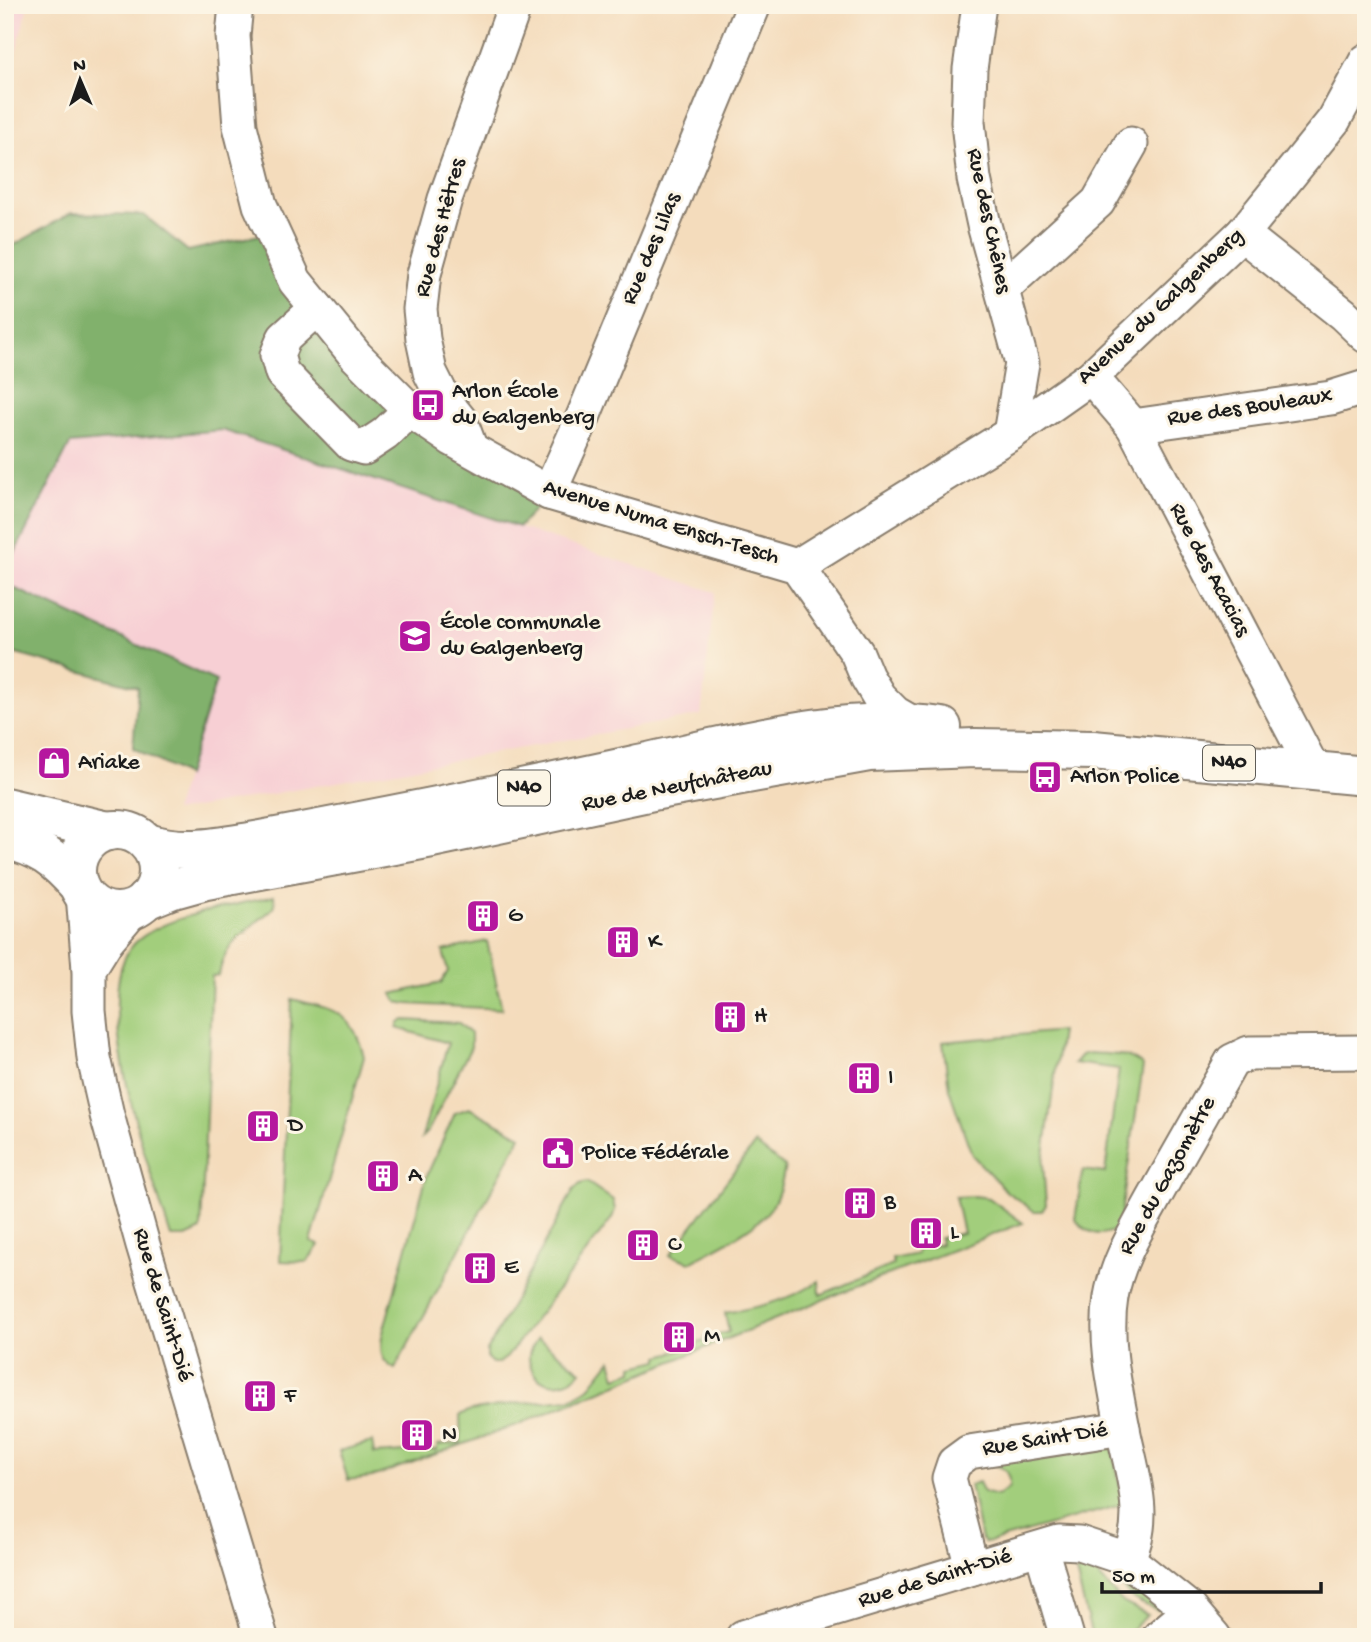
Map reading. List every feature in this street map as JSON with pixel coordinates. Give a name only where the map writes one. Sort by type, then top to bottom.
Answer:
[{"type":"main road","name":"Rue de Neufchâteau","points":[[139,904],[170,890],[206,880],[393,846],[658,790],[874,731],[975,748],[1093,750]]},
{"type":"main road","name":"Rue de Neufchâteau","points":[[146,842],[174,850],[189,850],[250,842],[364,821],[773,735],[874,731],[1015,737],[1093,750],[1366,776]]},
{"type":"main road","name":"N40","points":[[5,807],[108,831],[128,832],[146,842]]},
{"type":"main road","points":[[81,890],[75,872],[81,850],[98,834],[108,831]]},
{"type":"main road","name":"N40","points":[[5,839],[42,851],[53,858],[94,905],[107,911],[120,912],[139,904]]},
{"type":"main road","points":[[139,904],[153,889],[157,878],[157,865],[146,842]]},
{"type":"street","name":"Avenue Numa Ensch-Tesch","points":[[236,5],[233,36],[240,126],[260,205],[295,281],[356,356],[410,410],[452,439],[549,493],[797,566],[857,653],[867,677],[860,697],[874,731]]},
{"type":"street","name":"Rue des Hêtres","points":[[470,447],[460,419],[444,400],[430,373],[419,309],[424,274],[445,199],[515,5]]},
{"type":"street","name":"Rue des Lilas","points":[[549,493],[754,5]]},
{"type":"street","name":"Rue des Chênes","points":[[979,5],[970,69],[968,122],[974,179],[984,225],[1022,363],[1010,434]]},
{"type":"street","name":"Avenue du Galgenberg","points":[[797,566],[1010,434],[1091,377],[1242,234],[1334,120],[1366,61]]},
{"type":"street","points":[[1002,289],[1098,202],[1131,144]]},
{"type":"street","points":[[1242,234],[1343,314],[1366,336]]},
{"type":"street","points":[[317,309],[284,338],[277,355],[282,373],[352,444],[364,448],[410,410]]},
{"type":"street","name":"Rue des Acacias","points":[[1091,377],[1133,426],[1314,771]]},
{"type":"street","name":"Rue des Bouleaux","points":[[1133,426],[1332,398],[1366,387]]},
{"type":"street","name":"Rue de Saint-Dié","points":[[81,890],[94,1058],[107,1115],[143,1245],[261,1637]]},
{"type":"street","points":[[89,969],[107,940],[139,904]]},
{"type":"street","name":"Rue du Gazomètre","points":[[1127,1559],[1133,1549],[1138,1527],[1138,1499],[1108,1337],[1111,1297],[1122,1258],[1233,1061],[1249,1053],[1364,1052]]},
{"type":"street","name":"Rue Saint Dié","points":[[972,1568],[949,1478],[954,1463],[969,1452],[1123,1428]]},
{"type":"street","name":"Rue de Saint-Dié","points":[[743,1637],[1059,1542],[1079,1543],[1127,1559]]},
{"type":"street","points":[[1041,1548],[1068,1637]]},
{"type":"street","points":[[1127,1559],[1191,1610],[1214,1637]]},
{"type":"street","points":[[1159,1637],[1191,1610]]},
{"type":"shaded area","points":[[5,5],[28,5],[5,94]]},
{"type":"shaded area","name":"École communale du Galgenberg","points":[[222,430],[715,592],[701,715],[174,812],[216,681],[5,584],[5,572],[70,444]]},
{"type":"green space","points":[[71,213],[144,215],[188,251],[273,232],[356,356],[549,493],[519,527],[222,430],[70,444],[5,572],[5,250]]},
{"type":"green space","points":[[5,584],[216,681],[186,776],[133,748],[138,687],[5,651]]},
{"type":"green space","points":[[274,896],[275,906],[233,943],[222,962],[219,975],[212,976],[201,1230],[186,1237],[171,1237],[150,1173],[127,1087],[117,1002],[121,968],[134,944],[162,926],[200,913]]},
{"type":"green space","points":[[487,941],[502,1009],[407,1004],[398,1002],[392,994],[441,983],[448,971],[443,951]]},
{"type":"green space","points":[[292,999],[340,1014],[354,1030],[364,1057],[311,1242],[319,1245],[307,1262],[280,1261]]},
{"type":"green space","points":[[399,1022],[459,1023],[471,1034],[471,1047],[428,1131],[422,1137],[448,1043],[397,1028]]},
{"type":"green space","points":[[1061,1031],[1043,1162],[1046,1205],[1042,1211],[1034,1211],[1007,1192],[972,1155],[949,1089],[943,1042]]},
{"type":"green space","points":[[1090,1053],[1125,1056],[1143,1066],[1119,1227],[1101,1234],[1090,1232],[1075,1219],[1083,1170],[1105,1173],[1119,1069],[1074,1063],[1081,1055]]},
{"type":"green space","points":[[469,1108],[521,1136],[395,1369],[386,1363],[382,1356],[382,1336],[427,1175],[455,1113]]},
{"type":"green space","points":[[755,1144],[785,1167],[778,1194],[770,1209],[744,1232],[690,1262],[670,1255]]},
{"type":"green space","points":[[587,1182],[613,1200],[615,1210],[612,1218],[507,1357],[499,1363],[492,1363],[487,1358],[487,1351],[574,1189]]},
{"type":"green space","points":[[955,1197],[989,1198],[1023,1223],[817,1302],[517,1425],[372,1477],[348,1480],[339,1451],[372,1442],[374,1454],[437,1450],[437,1445],[461,1443],[460,1415],[469,1411],[571,1399],[588,1389],[611,1360],[616,1377],[634,1371],[634,1366],[683,1350],[682,1346],[729,1332],[725,1313],[774,1302],[819,1281],[820,1295],[893,1265],[892,1259],[917,1254],[917,1249],[941,1244],[940,1238],[963,1233]]},
{"type":"green space","points":[[538,1338],[581,1371],[567,1382],[558,1383],[550,1383],[536,1376],[529,1356]]},
{"type":"green space","points":[[1103,1441],[1113,1449],[1123,1502],[1121,1505],[990,1542],[985,1543],[981,1539],[970,1485],[979,1482],[983,1492],[997,1496],[1009,1487],[1005,1471],[989,1463]]},
{"type":"green space","points":[[1065,1555],[1094,1557],[1169,1606],[1164,1613],[1141,1603],[1131,1597],[1103,1567],[1082,1561],[1058,1560]]},
{"type":"green space","points":[[1084,1569],[1097,1574],[1122,1602],[1148,1615],[1123,1637],[1092,1637],[1076,1572]]},
{"type":"place","name":"Arlon École du Galgenberg","points":[[428,405]]},
{"type":"place","name":"École communale du Galgenberg","points":[[415,636]]},
{"type":"place","name":"Ariake","points":[[54,763]]},
{"type":"place","name":"Arlon Police","points":[[1045,777]]},
{"type":"place","name":"G","points":[[483,916]]},
{"type":"place","name":"K","points":[[623,942]]},
{"type":"place","name":"H","points":[[730,1017]]},
{"type":"place","name":"I","points":[[864,1078]]},
{"type":"place","name":"D","points":[[263,1126]]},
{"type":"place","name":"Police Fédérale","points":[[558,1153]]},
{"type":"place","name":"A","points":[[383,1176]]},
{"type":"place","name":"B","points":[[860,1203]]},
{"type":"place","name":"L","points":[[926,1233]]},
{"type":"place","name":"C","points":[[643,1245]]},
{"type":"place","name":"E","points":[[480,1268]]},
{"type":"place","name":"M","points":[[679,1337]]},
{"type":"place","name":"F","points":[[260,1396]]},
{"type":"place","name":"N","points":[[417,1435]]}]
